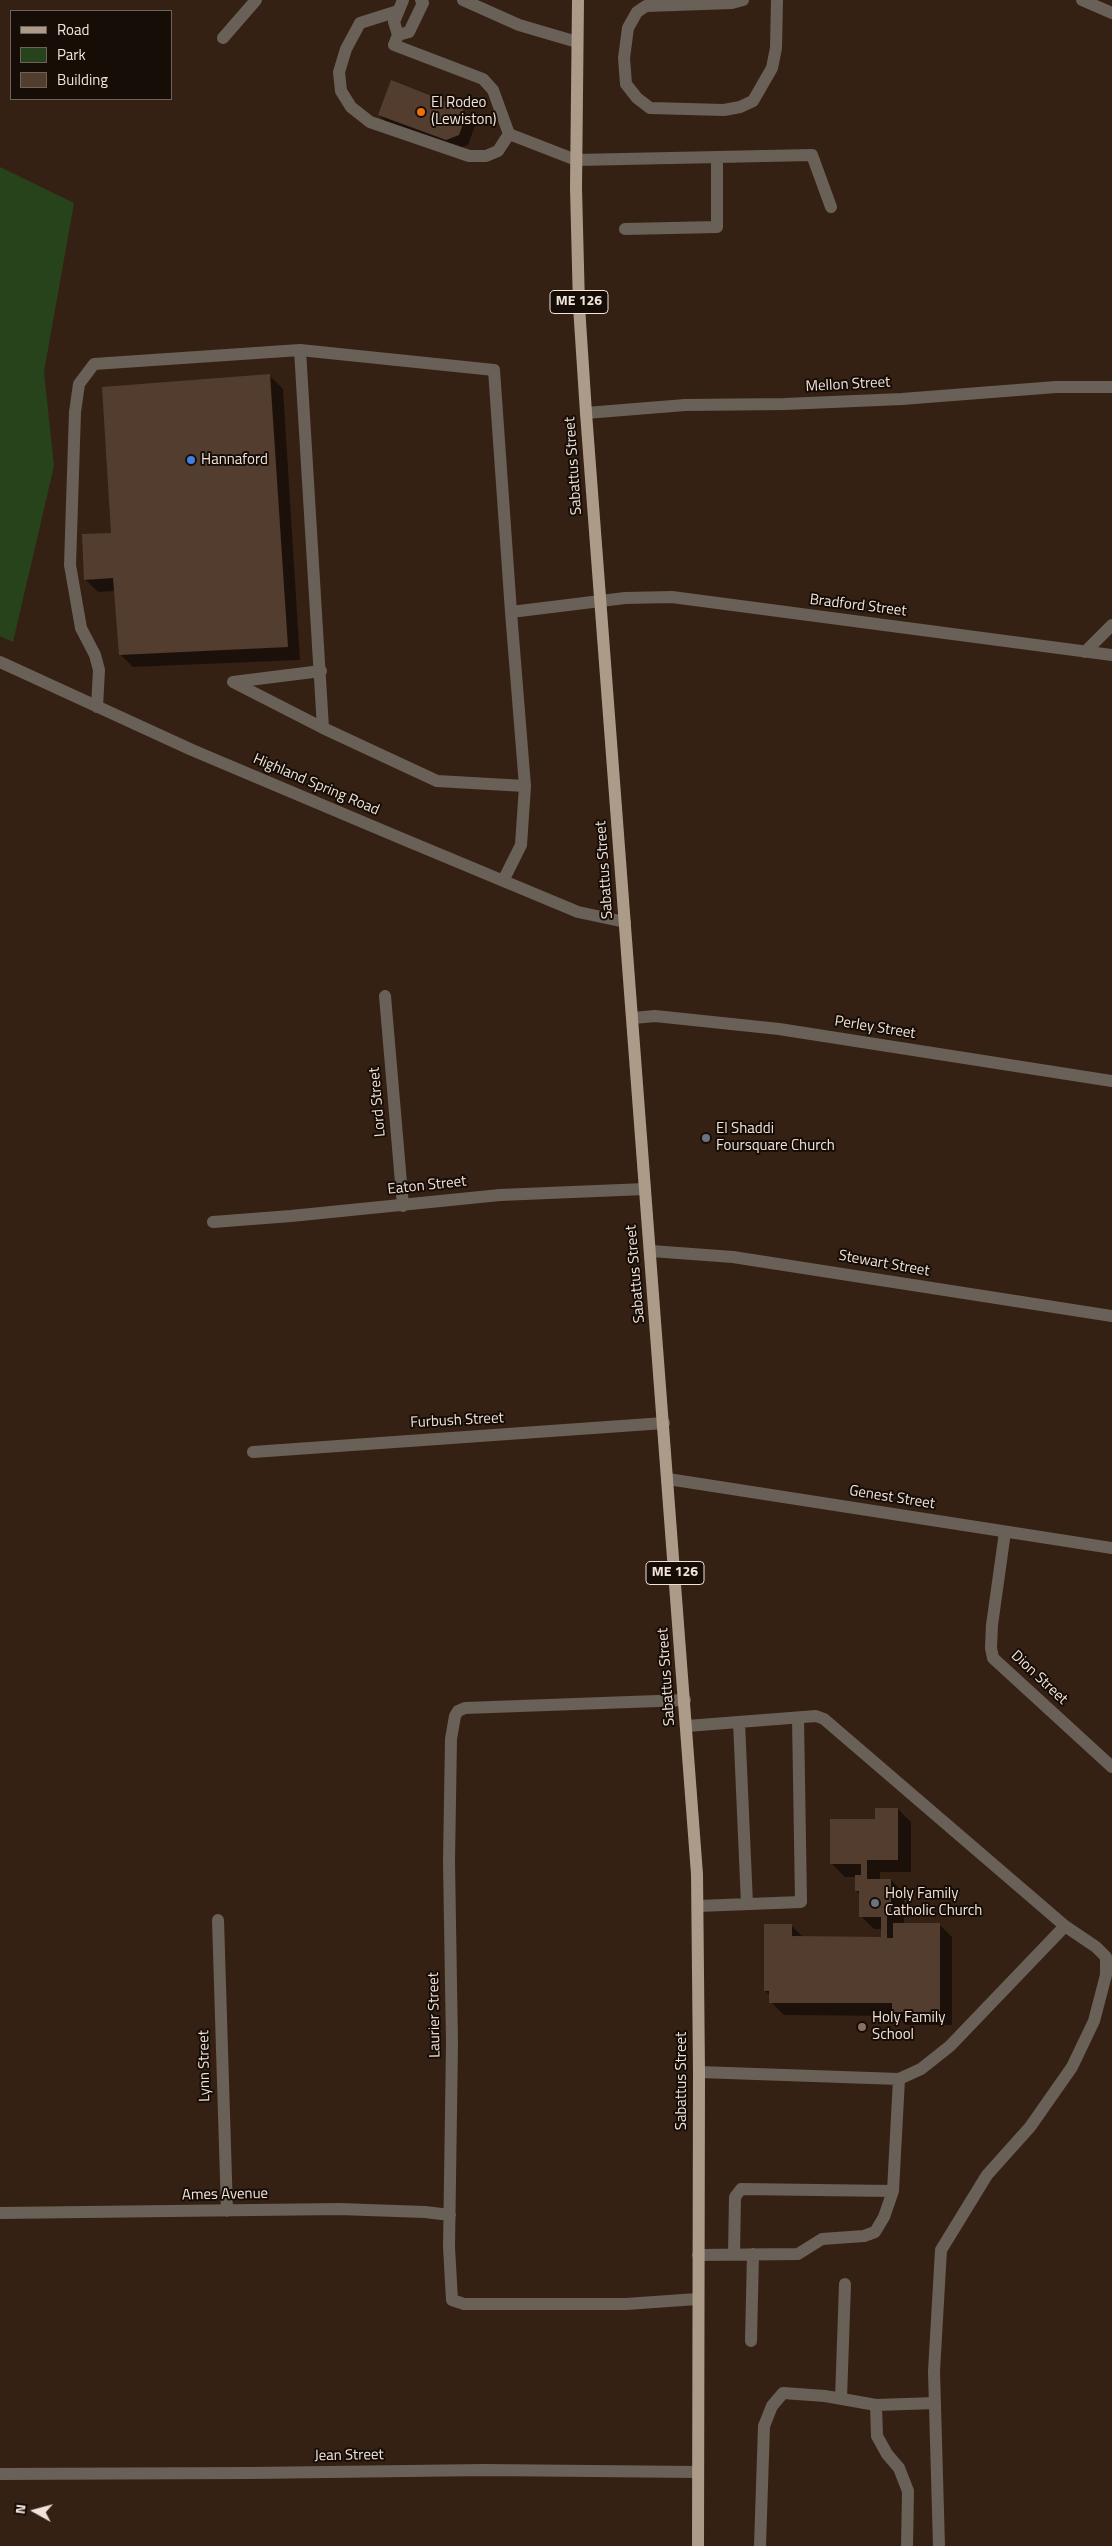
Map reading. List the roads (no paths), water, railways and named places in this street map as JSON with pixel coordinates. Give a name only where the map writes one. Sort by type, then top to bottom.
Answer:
[{"type":"main road","name":"Sabattus Street","points":[[578,0],[576,160],[580,306],[586,413],[687,1726],[698,1906],[698,2546]]},
{"type":"street","points":[[223,38],[256,0]]},
{"type":"street","points":[[398,35],[408,32],[423,3],[421,0]]},
{"type":"street","points":[[463,0],[519,26],[577,42]]},
{"type":"street","points":[[744,0],[732,3],[646,6],[637,12],[628,28],[624,58],[626,84],[637,98],[650,108],[724,110],[740,107],[753,101],[772,68],[776,48],[777,0]]},
{"type":"street","points":[[1082,0],[1112,12]]},
{"type":"street","points":[[401,6],[394,22],[398,35],[394,45],[483,79],[493,90],[509,134],[576,160],[812,155],[831,207]]},
{"type":"street","points":[[401,6],[360,23],[346,49],[338,72],[342,91],[351,107],[370,122],[470,156],[486,156],[498,151],[509,134]]},
{"type":"street","points":[[625,229],[717,227],[717,157]]},
{"type":"street","points":[[300,350],[323,728]]},
{"type":"street","points":[[97,707],[99,670],[95,655],[81,628],[70,565],[75,412],[79,384],[94,364],[300,350],[494,370],[525,786],[521,845],[503,881]]},
{"type":"street","name":"Mellon Street","points":[[586,413],[685,405],[795,404],[1056,388],[1112,387]]},
{"type":"street","name":"Bradford Street","points":[[511,612],[625,598],[672,597],[1112,655]]},
{"type":"street","points":[[1085,652],[1112,625]]},
{"type":"street","name":"Highland Spring Road","points":[[0,662],[192,750],[503,881],[578,912],[625,922]]},
{"type":"street","points":[[321,671],[233,682],[323,728],[437,781],[525,786]]},
{"type":"street","name":"Lord Street","points":[[384,996],[403,1206]]},
{"type":"street","name":"Perley Street","points":[[632,1018],[655,1016],[779,1030],[1112,1080]]},
{"type":"street","name":"Eaton Street","points":[[213,1222],[403,1206],[500,1195],[645,1189]]},
{"type":"street","name":"Stewart Street","points":[[651,1251],[733,1257],[1112,1316]]},
{"type":"street","name":"Furbush Street","points":[[253,1452],[664,1424]]},
{"type":"street","name":"Genest Street","points":[[668,1479],[1112,1548]]},
{"type":"street","name":"Dion Street","points":[[1005,1532],[992,1625],[991,1648],[993,1658],[1112,1767]]},
{"type":"street","name":"Laurier Street","points":[[685,1700],[465,1708],[458,1711],[455,1716],[451,1739],[452,2044],[450,2292],[452,2300],[457,2303],[626,2304],[697,2299]]},
{"type":"street","points":[[687,1726],[816,1716],[824,1719],[1065,1926],[1109,1955],[1106,1975],[1094,2021],[1072,2067],[1030,2128],[987,2175],[941,2250],[936,2305],[935,2402],[939,2546]]},
{"type":"street","points":[[698,1906],[801,1902],[798,1718]]},
{"type":"street","points":[[739,1722],[747,1904]]},
{"type":"street","name":"Lynn Street","points":[[218,1920],[227,2211]]},
{"type":"street","points":[[699,2072],[899,2079],[921,2068],[950,2046],[1065,1926]]},
{"type":"street","points":[[698,2255],[798,2254],[822,2238],[864,2236],[875,2232],[884,2217],[893,2191],[899,2079]]},
{"type":"street","points":[[734,2254],[735,2197],[741,2189],[893,2191]]},
{"type":"street","name":"Ames Avenue","points":[[0,2214],[339,2209],[425,2212],[450,2215]]},
{"type":"street","points":[[751,2341],[753,2254]]},
{"type":"street","points":[[841,2398],[845,2284]]},
{"type":"street","points":[[760,2546],[764,2426],[772,2406],[783,2393],[841,2398],[876,2405],[935,2402]]},
{"type":"street","points":[[876,2405],[877,2436],[887,2454],[900,2468],[908,2491],[908,2546]]},
{"type":"street","name":"Jean Street","points":[[0,2474],[251,2474],[485,2470],[698,2472]]},
{"type":"place","name":"El Rodeo (Lewiston)","points":[[421,112]]},
{"type":"place","name":"Hannaford","points":[[191,460]]},
{"type":"place","name":"El Shaddi Foursquare Church","points":[[706,1138]]},
{"type":"place","name":"Holy Family Catholic Church","points":[[875,1903]]},
{"type":"place","name":"Holy Family School","points":[[862,2027]]}]
